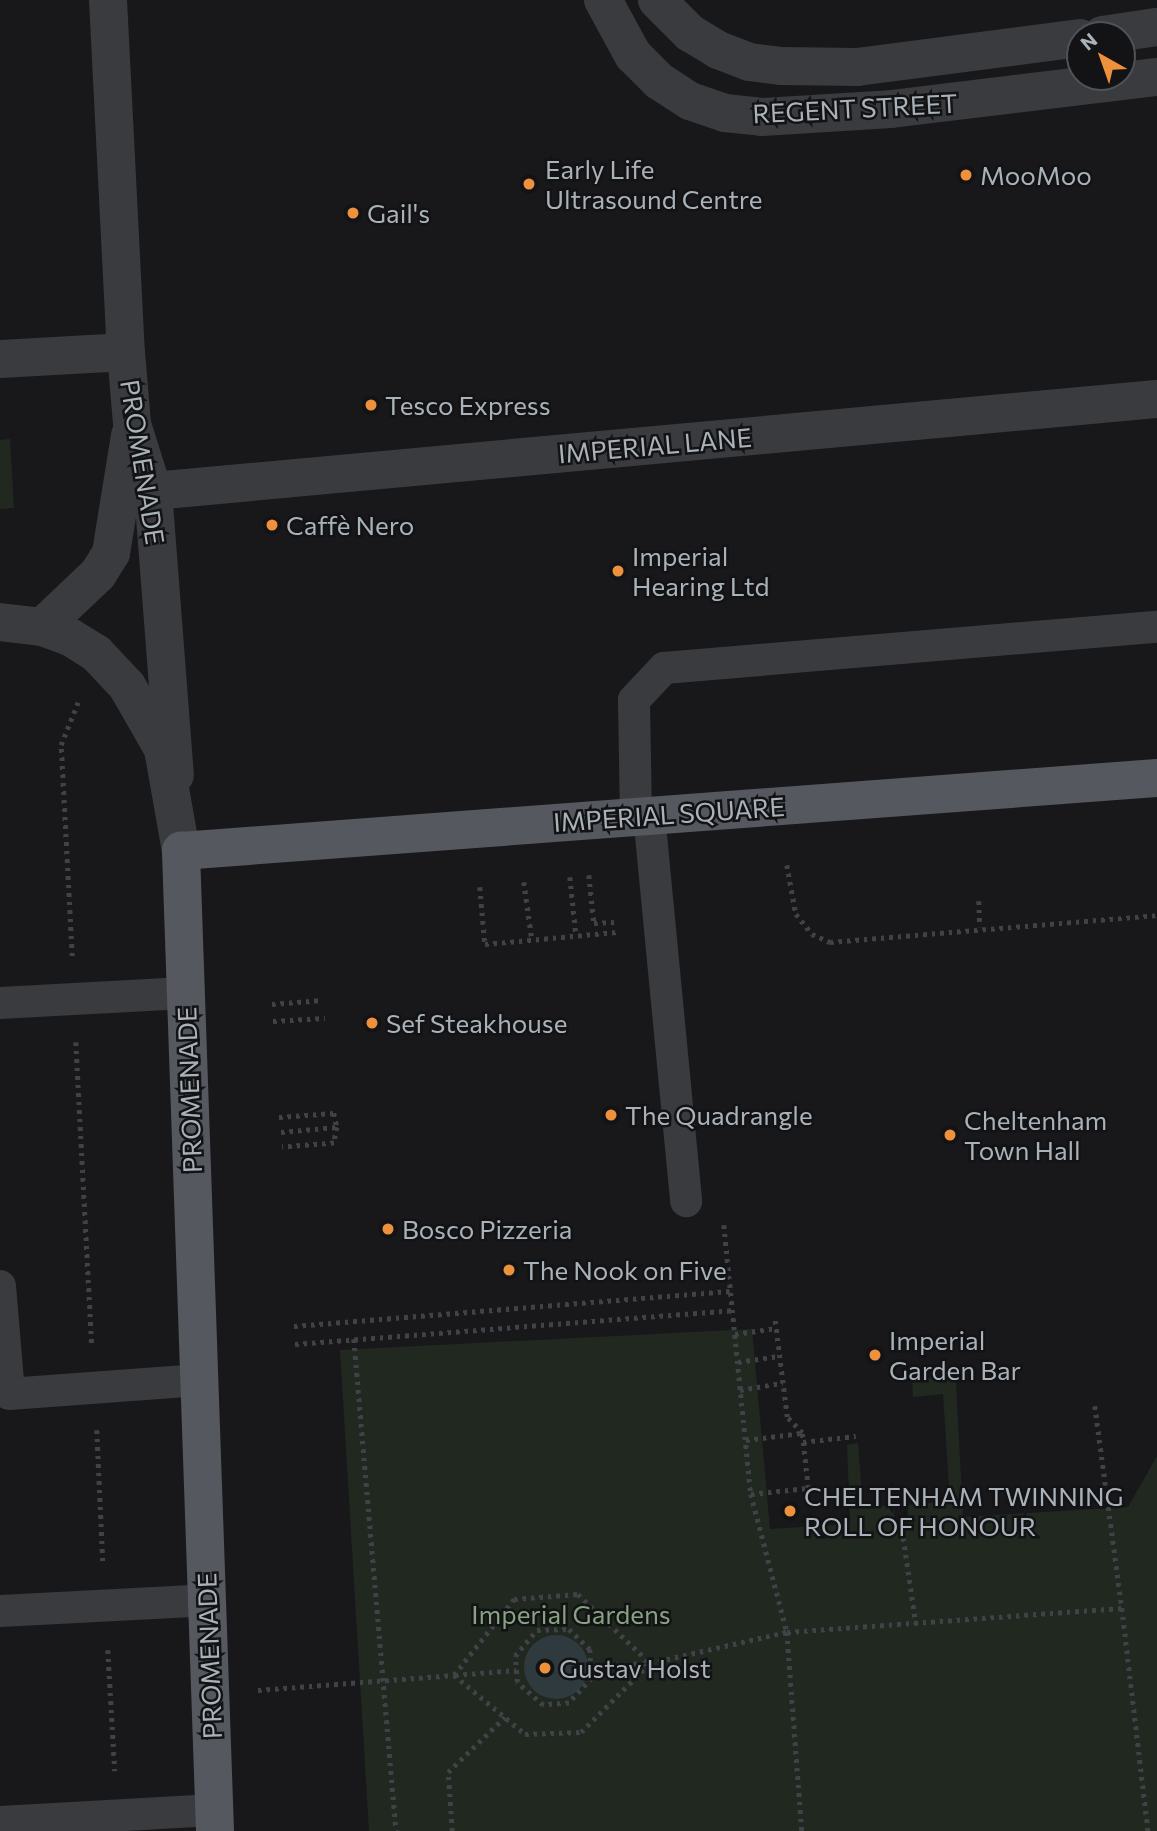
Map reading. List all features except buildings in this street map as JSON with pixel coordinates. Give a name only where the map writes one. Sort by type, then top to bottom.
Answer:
[{"type":"main road","name":"IMPERIAL SQUARE","points":[[181,851],[1157,778]]},
{"type":"main road","name":"PROMENADE","points":[[181,851],[214,1821]]},
{"type":"street","name":"PROMENADE","points":[[108,0],[132,424],[153,491],[181,851]]},
{"type":"street","name":"REGENT STREET","points":[[603,0],[633,55],[659,81],[690,101],[725,113],[762,117],[891,109],[1157,77]]},
{"type":"street","name":"REGENT STREET","points":[[657,0],[690,33],[718,50],[750,62],[782,66],[857,67],[944,59],[1066,40]]},
{"type":"street","points":[[1136,30],[1157,27]]},
{"type":"street","name":"PROMENADE","points":[[0,359],[126,352]]},
{"type":"street","name":"IMPERIAL LANE","points":[[153,491],[1157,399]]},
{"type":"street","points":[[42,627],[98,574],[111,553],[132,424]]},
{"type":"street","points":[[0,622],[42,627],[96,653],[127,686],[163,749],[181,851]]},
{"type":"lane","points":[[686,1201],[643,816],[634,699],[664,668],[1157,627]]},
{"type":"lane","points":[[0,1003],[185,993]]},
{"type":"lane","points":[[0,1286],[9,1394],[199,1380]]},
{"type":"lane","points":[[0,1611],[207,1600]]},
{"type":"lane","points":[[0,1822],[118,1815],[214,1821]]},
{"type":"path","points":[[96,653],[61,745],[118,1815]]},
{"type":"path","points":[[787,865],[796,914],[812,934],[830,942],[980,927],[1157,915]]},
{"type":"path","points":[[589,875],[594,923],[627,920]]},
{"type":"path","points":[[570,877],[576,933]]},
{"type":"path","points":[[524,882],[532,940]]},
{"type":"path","points":[[480,887],[485,944],[576,933],[626,931]]},
{"type":"path","points":[[979,901],[980,927]]},
{"type":"path","points":[[272,1004],[323,1000]]},
{"type":"path","points":[[273,1021],[325,1018]]},
{"type":"path","points":[[279,1117],[334,1113],[337,1127],[334,1143],[282,1147]]},
{"type":"path","points":[[281,1132],[337,1127]]},
{"type":"path","points":[[724,1223],[751,1494],[788,1632],[802,1831]]},
{"type":"path","points":[[294,1326],[730,1291]]},
{"type":"path","points":[[295,1344],[733,1310]]},
{"type":"path","points":[[751,1494],[808,1488],[802,1433],[786,1417],[775,1320]]},
{"type":"path","points":[[735,1334],[776,1328]]},
{"type":"path","points":[[354,1339],[396,1831]]},
{"type":"path","points":[[738,1362],[779,1356]]},
{"type":"path","points":[[740,1390],[782,1382]]},
{"type":"path","points":[[1095,1406],[1148,1831]]},
{"type":"path","points":[[746,1440],[802,1433]]},
{"type":"path","points":[[803,1442],[856,1436]]},
{"type":"path","points":[[901,1521],[916,1624]]},
{"type":"path","points":[[454,1675],[514,1599],[578,1594],[650,1663]]},
{"type":"path","points":[[591,1666],[650,1663],[788,1632],[1122,1608]]},
{"type":"path","points":[[569,1629],[590,1649],[591,1666],[592,1678],[569,1703],[543,1705],[517,1682],[515,1656],[537,1630],[569,1629]]},
{"type":"path","points":[[454,1675],[525,1734],[581,1732],[650,1663]]},
{"type":"path","points":[[210,1693],[516,1670]]},
{"type":"path","points":[[452,1831],[448,1772],[505,1717]]},
{"type":"green space","points":[[10,439],[14,508],[0,509],[0,440]]},
{"type":"green space","name":"Imperial Gardens","points":[[752,1329],[770,1529],[850,1524],[847,1445],[858,1443],[863,1508],[894,1505],[894,1522],[908,1521],[908,1505],[950,1501],[943,1394],[913,1397],[912,1379],[953,1376],[956,1382],[963,1517],[1128,1507],[1157,1456],[1157,1831],[369,1831],[340,1350]]},
{"type":"shaded area","points":[[556,1635],[568,1637],[579,1644],[586,1655],[586,1679],[579,1690],[568,1697],[556,1699],[544,1697],[533,1690],[526,1679],[524,1667],[526,1655],[533,1644],[544,1637]]},
{"type":"place","name":"MooMoo","points":[[966,175]]},
{"type":"place","name":"Early Life Ultrasound Centre","points":[[529,184]]},
{"type":"place","name":"Gail's","points":[[353,213]]},
{"type":"place","name":"Tesco Express","points":[[371,405]]},
{"type":"place","name":"Caffè Nero","points":[[272,525]]},
{"type":"place","name":"Imperial Hearing Ltd","points":[[618,571]]},
{"type":"place","name":"Sef Steakhouse","points":[[372,1023]]},
{"type":"place","name":"The Quadrangle","points":[[611,1115]]},
{"type":"place","name":"Cheltenham Town Hall","points":[[950,1135]]},
{"type":"place","name":"Bosco Pizzeria","points":[[388,1229]]},
{"type":"place","name":"The Nook on Five","points":[[509,1270]]},
{"type":"place","name":"Imperial Garden Bar","points":[[875,1355]]},
{"type":"place","name":"CHELTENHAM TWINNING ROLL OF HONOUR","points":[[790,1511]]},
{"type":"place","name":"Gustav Holst","points":[[545,1668]]}]
